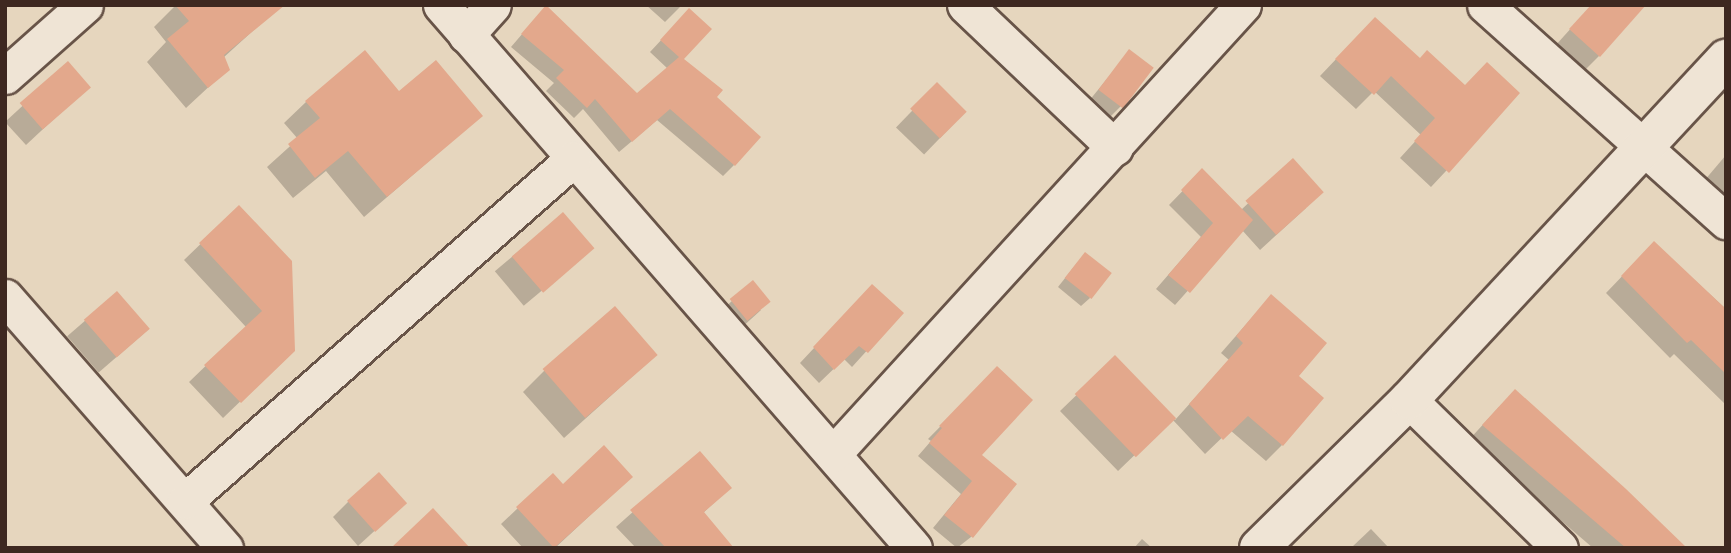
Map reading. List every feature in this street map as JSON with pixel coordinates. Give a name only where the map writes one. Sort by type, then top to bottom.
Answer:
[{"type":"street","points":[[5,76],[85,5]]},
{"type":"street","points":[[441,5],[914,548]]},
{"type":"street","points":[[466,35],[493,5]]},
{"type":"street","points":[[965,5],[1115,148]]},
{"type":"street","points":[[833,454],[1115,148],[1242,5]]},
{"type":"street","points":[[1485,5],[1726,221]]},
{"type":"street","points":[[1259,548],[1409,400],[1726,59]]},
{"type":"street","points":[[185,501],[573,159]]},
{"type":"street","points":[[5,297],[225,548]]},
{"type":"street","points":[[1409,400],[1560,548]]},
{"type":"building","points":[[175,5],[285,5],[224,55],[230,70],[208,88],[167,39],[189,21]]},
{"type":"building","points":[[546,5],[637,93],[679,57],[660,40],[689,8],[712,29],[684,59],[723,90],[717,97],[761,137],[735,166],[670,109],[632,142],[595,99],[587,108],[556,78],[564,70],[521,34]]},
{"type":"building","points":[[1591,5],[1646,5],[1600,57],[1569,29]]},
{"type":"building","points":[[1375,17],[1420,58],[1427,50],[1465,85],[1487,62],[1520,93],[1449,173],[1414,141],[1435,118],[1391,76],[1374,95],[1335,59]]},
{"type":"building","points":[[1129,49],[1154,68],[1123,108],[1098,90]]},
{"type":"building","points":[[365,50],[399,91],[436,60],[483,116],[387,197],[348,151],[315,178],[288,144],[320,118],[305,101]]},
{"type":"building","points":[[68,61],[91,87],[43,129],[20,103]]},
{"type":"building","points":[[937,82],[967,112],[940,139],[910,109]]},
{"type":"building","points":[[1293,158],[1324,192],[1276,235],[1245,201]]},
{"type":"building","points":[[1202,168],[1253,220],[1190,293],[1168,275],[1213,223],[1181,190]]},
{"type":"building","points":[[239,205],[292,261],[295,351],[241,403],[204,365],[262,311],[199,243]]},
{"type":"building","points":[[563,212],[594,248],[543,293],[512,257]]},
{"type":"building","points":[[1654,241],[1726,309],[1726,374],[1691,340],[1687,343],[1621,276]]},
{"type":"building","points":[[1085,252],[1112,273],[1091,299],[1065,278]]},
{"type":"building","points":[[753,280],[771,302],[747,321],[730,299]]},
{"type":"building","points":[[872,284],[904,313],[868,353],[859,346],[834,370],[813,347]]},
{"type":"building","points":[[117,291],[150,329],[117,358],[84,320]]},
{"type":"building","points":[[1271,294],[1327,343],[1299,376],[1324,398],[1283,446],[1248,416],[1223,440],[1189,404],[1243,343],[1236,336]]},
{"type":"building","points":[[615,306],[658,355],[585,418],[543,369]]},
{"type":"building","points":[[1115,355],[1176,418],[1136,457],[1075,394]]},
{"type":"building","points":[[997,366],[1033,400],[982,455],[1017,484],[973,538],[944,515],[972,481],[929,443],[942,428],[939,426]]},
{"type":"building","points":[[1515,389],[1687,548],[1626,548],[1482,425]]},
{"type":"building","points":[[604,445],[633,477],[554,548],[516,507],[553,473],[563,484]]},
{"type":"building","points":[[700,451],[732,488],[704,512],[734,548],[666,548],[630,510]]},
{"type":"building","points":[[379,472],[407,503],[375,532],[347,501]]},
{"type":"building","points":[[433,508],[470,548],[391,548]]}]
